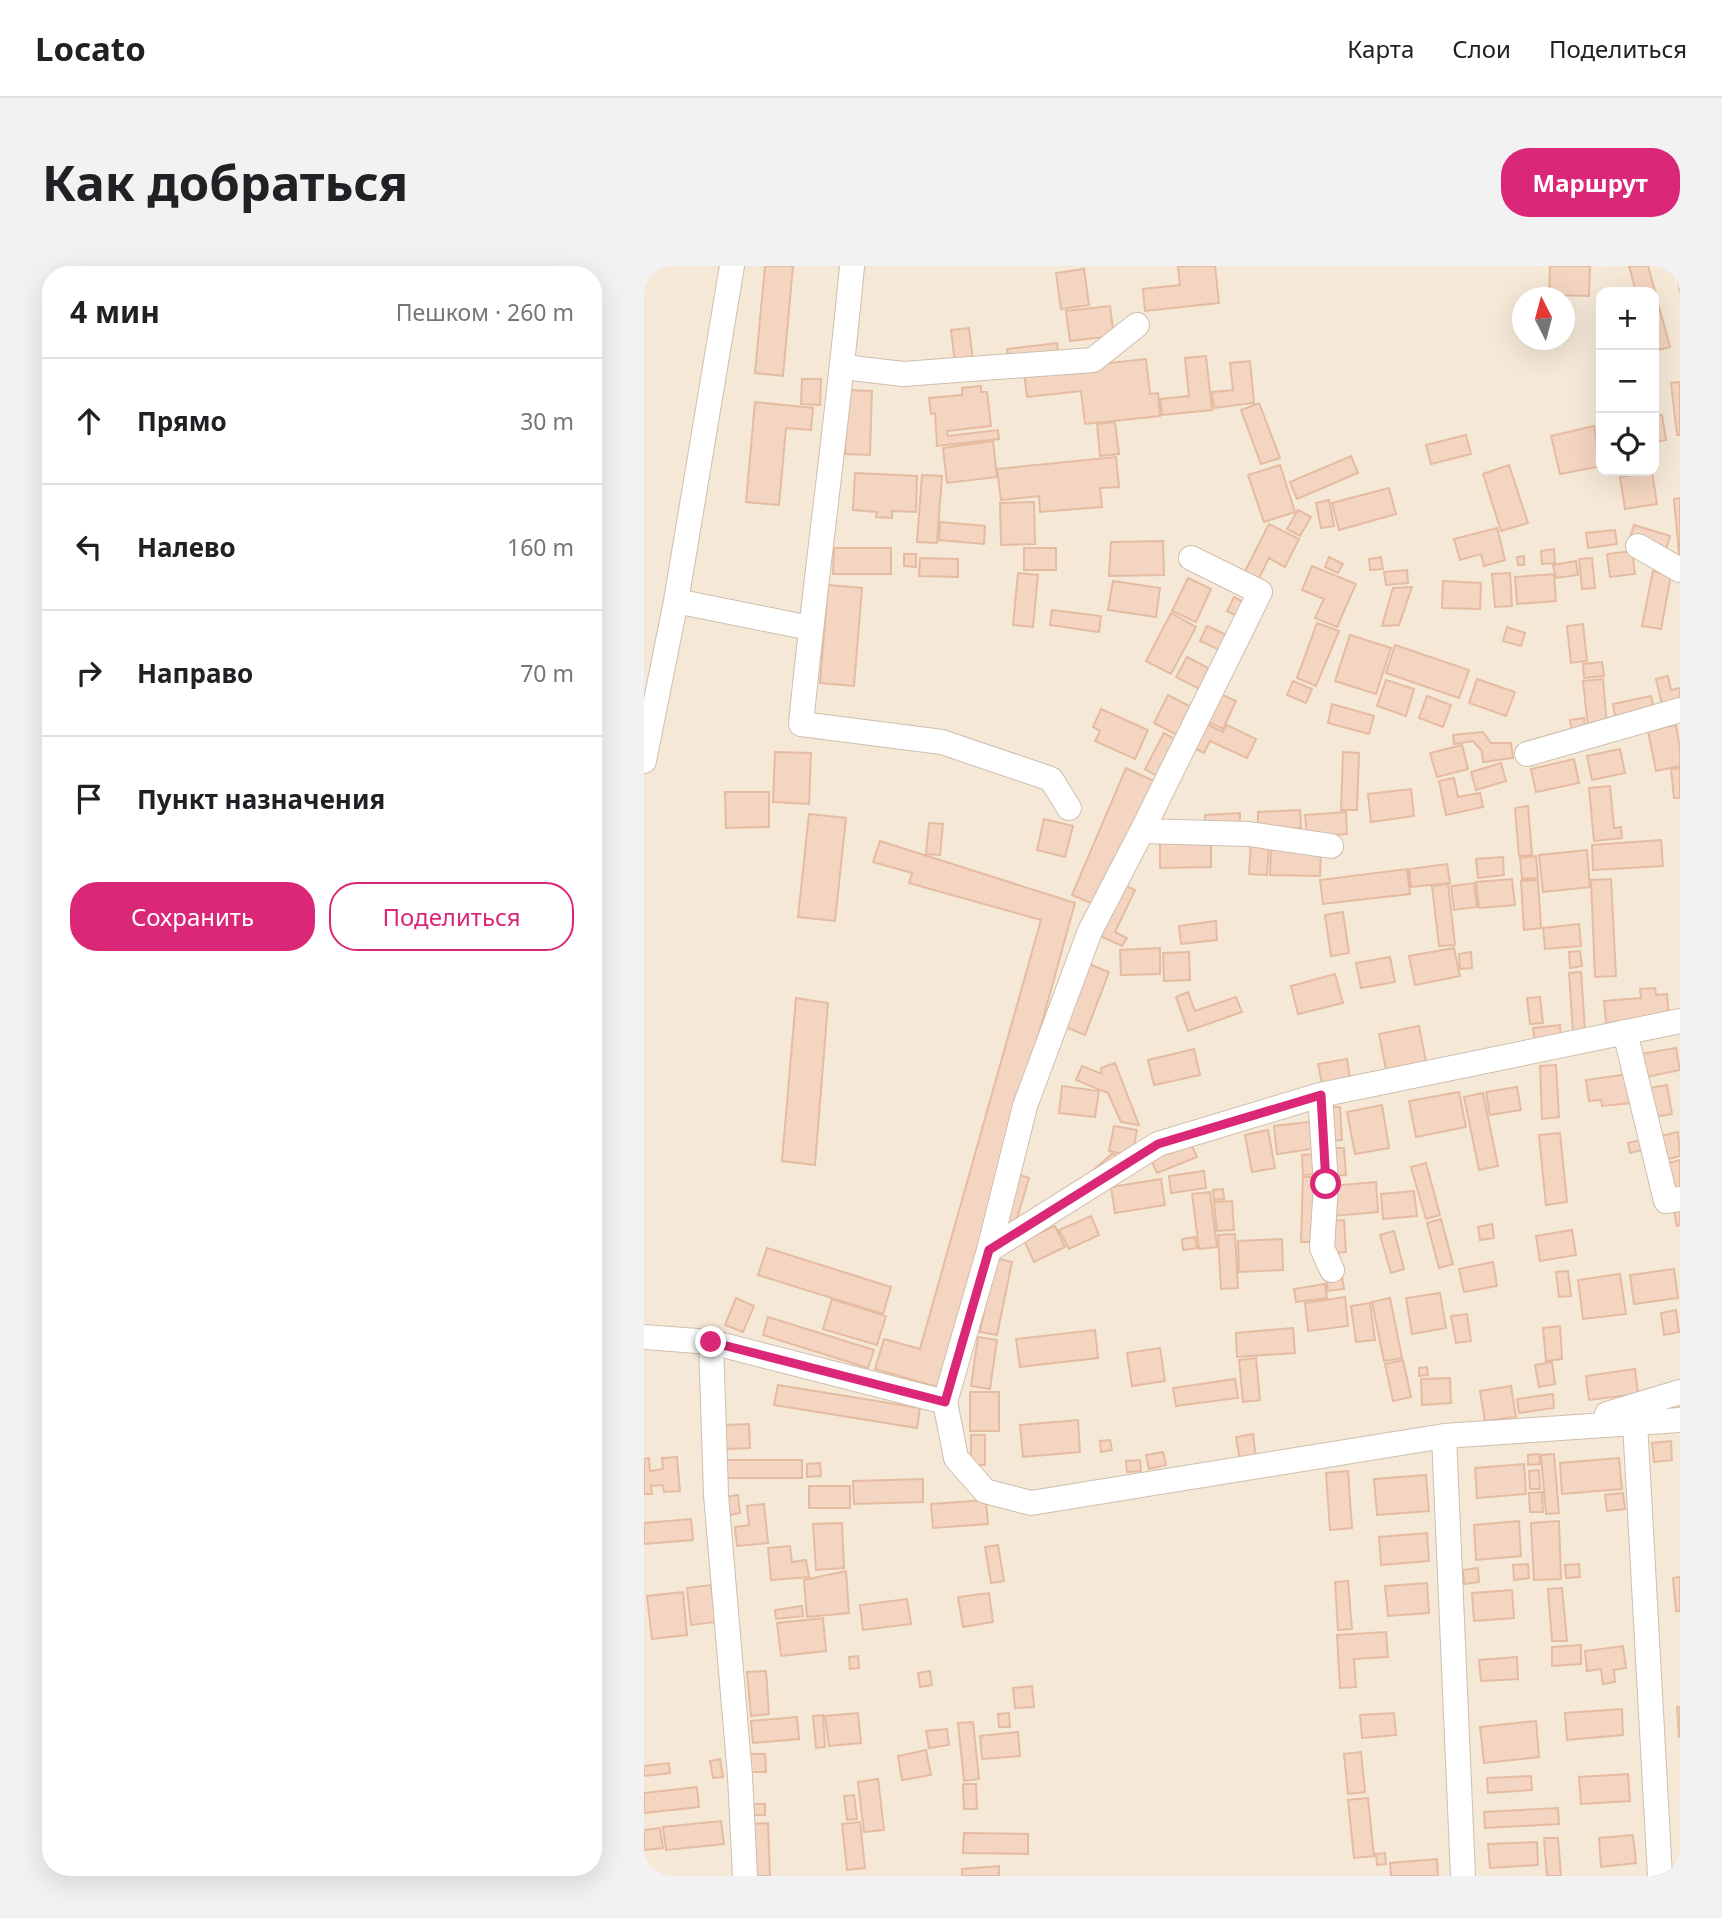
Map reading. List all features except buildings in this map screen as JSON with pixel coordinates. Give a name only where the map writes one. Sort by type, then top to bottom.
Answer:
[{"type":"street","points":[[644,761],[676,601],[732,266]]},
{"type":"street","points":[[852,266],[843,367],[810,628],[801,724],[942,743],[1051,779],[1069,808]]},
{"type":"street","points":[[843,367],[903,374],[1093,360],[1137,325]]},
{"type":"street","points":[[1638,546],[1680,570]]},
{"type":"street","points":[[1191,558],[1260,592],[1090,931],[1025,1106],[989,1250],[945,1402],[956,1458],[985,1491],[1031,1503],[1444,1436],[1680,1420]]},
{"type":"street","points":[[676,601],[810,628]]},
{"type":"street","points":[[1527,754],[1680,710]]},
{"type":"street","points":[[1142,831],[1250,834],[1331,846]]},
{"type":"street","points":[[989,1250],[1158,1144],[1321,1095],[1680,1021]]},
{"type":"street","points":[[1625,1032],[1666,1201],[1680,1199]]},
{"type":"street","points":[[1321,1095],[1326,1184],[1322,1248],[1332,1270]]},
{"type":"street","points":[[644,1337],[711,1342],[945,1402]]},
{"type":"street","points":[[711,1342],[716,1495],[740,1776],[745,1876]]},
{"type":"street","points":[[1560,1428],[1680,1392]]},
{"type":"street","points":[[1635,1422],[1660,1876]]},
{"type":"street","points":[[1444,1436],[1464,1876]]},
{"type":"shaded area","points":[[644,266],[1680,266],[1680,1876],[644,1876]]},
{"type":"route","points":[[711,1342],[945,1402],[989,1250],[1158,1144],[1321,1095],[1326,1184]]}]
